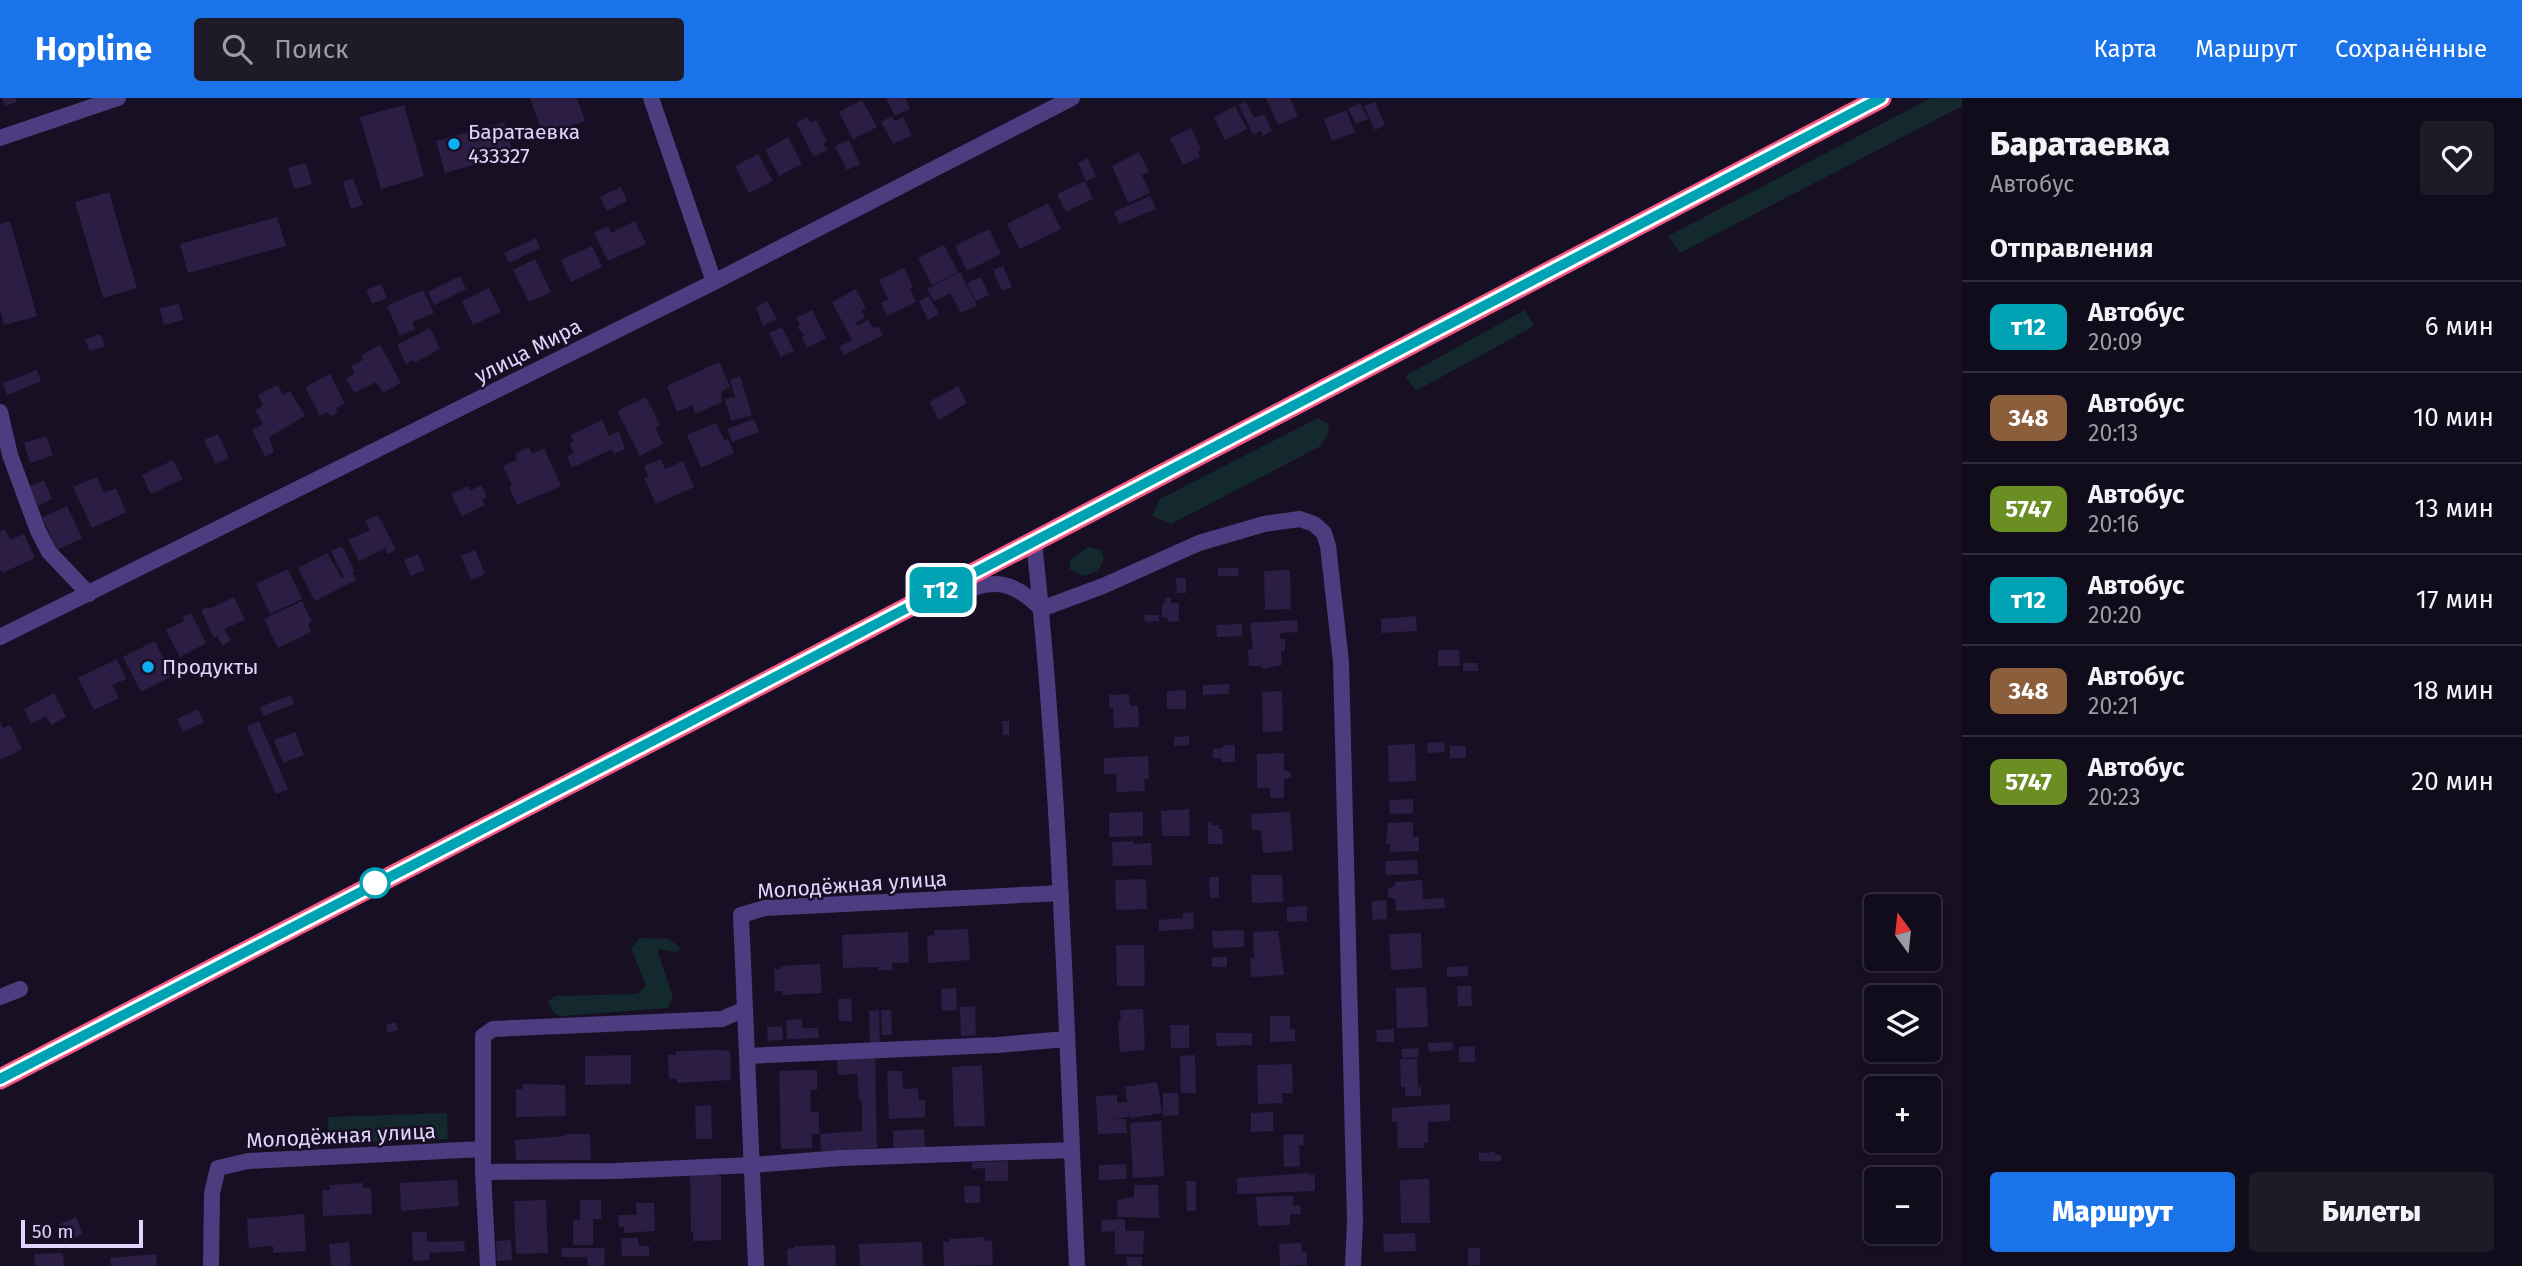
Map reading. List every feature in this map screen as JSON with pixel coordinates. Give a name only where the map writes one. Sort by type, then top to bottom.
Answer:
[{"type":"highway","points":[[0,1079],[1881,98]]},
{"type":"street","points":[[0,138],[118,98]]},
{"type":"street","points":[[651,98],[714,282]]},
{"type":"street","name":"улица Мира","points":[[0,637],[714,282],[1072,98]]},
{"type":"street","points":[[0,412],[9,455],[38,531],[49,552],[89,594]]},
{"type":"street","points":[[1041,609],[1103,586],[1199,542],[1264,524],[1300,519],[1314,524],[1324,533],[1341,662],[1355,1220],[1353,1266]]},
{"type":"street","points":[[1034,542],[1060,893],[1077,1266]]},
{"type":"street","points":[[869,628],[976,587],[997,584],[1013,586],[1027,593],[1041,609]]},
{"type":"street","name":"Молодёжная улица","points":[[756,1266],[741,915],[765,908],[1060,893]]},
{"type":"street","points":[[0,997],[20,989]]},
{"type":"street","points":[[488,1266],[482,1035],[493,1029],[722,1019],[745,1009]]},
{"type":"street","points":[[747,1056],[997,1045],[1066,1039]]},
{"type":"street","name":"Молодёжная улица","points":[[211,1266],[212,1193],[218,1168],[248,1161],[483,1149]]},
{"type":"street","points":[[484,1172],[615,1171],[841,1158],[1072,1150]]},
{"type":"green space","points":[[1931,98],[1962,98],[1962,106],[1680,253],[1668,236]]},
{"type":"green space","points":[[1525,310],[1534,326],[1416,391],[1405,376]]},
{"type":"green space","points":[[1318,418],[1328,424],[1329,433],[1319,447],[1171,524],[1152,516],[1160,499]]},
{"type":"green space","points":[[1088,547],[1101,550],[1104,559],[1098,571],[1083,576],[1069,569],[1071,559]]},
{"type":"green space","points":[[640,938],[669,939],[679,947],[680,950],[674,952],[659,949],[658,953],[673,997],[668,1008],[561,1016],[554,1013],[548,1002],[555,996],[638,994],[646,985],[631,948]]},
{"type":"green space","points":[[447,1113],[448,1139],[329,1143],[328,1117]]},
{"type":"building","points":[[2,98],[15,98],[17,102],[5,106]]},
{"type":"building","points":[[530,98],[577,98],[585,121],[543,135]]},
{"type":"building","points":[[886,98],[905,98],[910,109],[895,116]]},
{"type":"building","points":[[1266,98],[1290,98],[1298,116],[1278,125]]},
{"type":"building","points":[[862,100],[877,127],[853,139],[839,112]]},
{"type":"building","points":[[1246,102],[1254,118],[1264,114],[1272,131],[1263,136],[1261,131],[1253,134],[1239,105]]},
{"type":"building","points":[[1375,102],[1385,125],[1375,130],[1364,106]]},
{"type":"building","points":[[1360,103],[1368,119],[1356,124],[1348,109]]},
{"type":"building","points":[[404,105],[424,176],[381,189],[360,117]]},
{"type":"building","points":[[1235,106],[1247,129],[1225,140],[1214,117]]},
{"type":"building","points":[[1346,110],[1355,132],[1332,141],[1324,119]]},
{"type":"building","points":[[892,116],[895,121],[903,117],[912,135],[893,144],[881,122]]},
{"type":"building","points":[[807,117],[810,122],[816,120],[827,141],[823,143],[827,150],[814,157],[796,123]]},
{"type":"building","points":[[504,122],[513,154],[445,173],[436,141]]},
{"type":"building","points":[[1191,128],[1201,150],[1198,152],[1200,157],[1183,165],[1170,138]]},
{"type":"building","points":[[788,137],[802,164],[779,176],[765,150]]},
{"type":"building","points":[[849,140],[860,164],[847,170],[835,146]]},
{"type":"building","points":[[1139,152],[1149,172],[1142,175],[1150,193],[1128,203],[1112,166]]},
{"type":"building","points":[[758,154],[773,181],[749,193],[735,166]]},
{"type":"building","points":[[1087,158],[1096,176],[1086,181],[1078,163]]},
{"type":"building","points":[[306,163],[312,184],[294,189],[288,168]]},
{"type":"building","points":[[353,178],[363,205],[351,209],[343,182]]},
{"type":"building","points":[[1085,181],[1093,199],[1066,212],[1057,194]]},
{"type":"building","points":[[621,187],[627,201],[607,211],[600,197]]},
{"type":"building","points":[[109,192],[137,288],[103,298],[75,202]]},
{"type":"building","points":[[1150,196],[1156,209],[1120,224],[1114,212]]},
{"type":"building","points":[[1048,203],[1061,229],[1020,249],[1007,224]]},
{"type":"building","points":[[277,217],[286,246],[188,273],[180,244]]},
{"type":"building","points":[[10,221],[37,316],[4,325],[0,310],[0,224]]},
{"type":"building","points":[[635,221],[646,244],[608,261],[594,233],[608,226],[611,233]]},
{"type":"building","points":[[989,229],[1001,254],[967,271],[955,246]]},
{"type":"building","points":[[536,238],[540,248],[509,263],[504,253]]},
{"type":"building","points":[[944,245],[958,272],[932,285],[918,258]]},
{"type":"building","points":[[592,246],[602,267],[571,282],[561,260]]},
{"type":"building","points":[[535,259],[551,292],[529,302],[513,270]]},
{"type":"building","points":[[1003,266],[1012,287],[1002,291],[993,270]]},
{"type":"building","points":[[904,268],[913,287],[910,288],[916,302],[887,316],[881,303],[888,299],[879,280]]},
{"type":"building","points":[[960,272],[977,305],[961,313],[950,293],[934,301],[927,289]]},
{"type":"building","points":[[460,276],[466,289],[434,305],[428,292]]},
{"type":"building","points":[[981,277],[989,295],[976,301],[967,283]]},
{"type":"building","points":[[381,284],[387,298],[372,304],[366,290]]},
{"type":"building","points":[[489,288],[501,312],[473,325],[462,301]]},
{"type":"building","points":[[856,289],[866,308],[861,310],[865,318],[855,323],[857,326],[868,320],[873,328],[878,326],[883,335],[844,355],[839,347],[852,340],[832,302]]},
{"type":"building","points":[[423,290],[434,313],[412,322],[415,329],[400,336],[387,306]]},
{"type":"building","points":[[929,296],[939,314],[928,320],[919,301]]},
{"type":"building","points":[[767,301],[777,319],[763,326],[756,307]]},
{"type":"building","points":[[179,304],[183,320],[164,325],[160,308]]},
{"type":"building","points":[[812,310],[826,338],[807,348],[802,337],[805,336],[797,327],[800,325],[796,318]]},
{"type":"building","points":[[782,327],[794,351],[781,357],[769,333]]},
{"type":"building","points":[[430,328],[440,349],[414,363],[413,360],[406,364],[397,345]]},
{"type":"building","points":[[100,334],[105,346],[90,351],[85,340]]},
{"type":"building","points":[[380,345],[401,383],[383,393],[376,382],[354,393],[346,378],[355,374],[351,366],[363,360],[361,355]]},
{"type":"building","points":[[719,362],[730,387],[721,392],[722,402],[695,414],[692,405],[677,412],[667,386]]},
{"type":"building","points":[[37,370],[41,381],[7,395],[3,383]]},
{"type":"building","points":[[330,374],[345,404],[336,408],[338,412],[330,416],[328,412],[320,416],[305,387]]},
{"type":"building","points":[[740,376],[752,415],[731,421],[725,399],[735,397],[730,380]]},
{"type":"building","points":[[278,385],[283,395],[290,391],[305,416],[269,437],[274,452],[265,457],[252,430],[263,424],[255,410],[263,406],[258,395]]},
{"type":"building","points":[[958,386],[967,403],[939,420],[929,402]]},
{"type":"building","points":[[646,397],[660,425],[655,427],[663,444],[640,456],[617,411]]},
{"type":"building","points":[[754,419],[759,432],[732,442],[727,429]]},
{"type":"building","points":[[602,420],[609,436],[619,431],[625,449],[614,454],[612,449],[572,468],[567,456],[574,453],[569,444],[574,442],[571,435]]},
{"type":"building","points":[[716,423],[734,453],[701,468],[687,435]]},
{"type":"building","points":[[218,434],[229,458],[216,464],[204,440]]},
{"type":"building","points":[[46,436],[53,455],[30,463],[24,443]]},
{"type":"building","points":[[529,447],[532,454],[544,448],[561,486],[517,505],[503,466],[517,460],[515,454]]},
{"type":"building","points":[[661,459],[665,469],[683,461],[694,487],[656,504],[644,478],[648,477],[644,466]]},
{"type":"building","points":[[173,460],[183,479],[151,494],[142,475]]},
{"type":"building","points":[[97,477],[104,493],[116,488],[126,512],[92,528],[73,487]]},
{"type":"building","points":[[44,480],[52,499],[38,506],[29,487]]},
{"type":"building","points":[[481,485],[487,497],[482,500],[485,505],[462,516],[451,494],[468,486],[470,491]]},
{"type":"building","points":[[67,506],[82,538],[57,550],[42,518]]},
{"type":"building","points":[[378,515],[396,550],[388,554],[385,548],[359,561],[348,540],[370,530],[365,521]]},
{"type":"building","points":[[5,529],[10,540],[24,534],[35,558],[2,573],[0,532]]},
{"type":"building","points":[[342,546],[355,571],[352,572],[356,580],[315,601],[298,568],[327,553],[342,578],[344,577],[331,551]]},
{"type":"building","points":[[475,550],[485,574],[471,580],[461,556]]},
{"type":"building","points":[[418,554],[425,570],[411,576],[404,560]]},
{"type":"building","points":[[1218,568],[1238,568],[1239,576],[1218,576]]},
{"type":"building","points":[[288,569],[302,599],[270,614],[256,584]]},
{"type":"building","points":[[1290,570],[1291,609],[1265,610],[1264,571]]},
{"type":"building","points":[[1176,578],[1186,578],[1186,593],[1177,593]]},
{"type":"building","points":[[234,597],[245,620],[224,629],[231,640],[223,646],[217,636],[214,638],[201,610]]},
{"type":"building","points":[[1171,597],[1171,603],[1179,603],[1179,621],[1169,622],[1167,617],[1162,618],[1162,604],[1165,603],[1165,598]]},
{"type":"building","points":[[302,601],[312,622],[308,624],[311,632],[278,648],[264,619]]},
{"type":"building","points":[[191,613],[206,643],[180,657],[166,630],[184,621],[182,617]]},
{"type":"building","points":[[1144,615],[1159,615],[1159,621],[1145,622]]},
{"type":"building","points":[[1416,616],[1417,631],[1381,633],[1381,619]]},
{"type":"building","points":[[1297,620],[1298,632],[1280,633],[1280,639],[1285,639],[1285,651],[1281,651],[1282,665],[1261,669],[1261,666],[1249,666],[1248,650],[1253,649],[1250,623]]},
{"type":"building","points":[[1242,624],[1242,636],[1217,637],[1216,625]]},
{"type":"building","name":"Продукты","points":[[155,641],[172,676],[141,692],[123,657]]},
{"type":"building","points":[[1438,650],[1459,650],[1460,666],[1438,666]]},
{"type":"building","points":[[117,659],[126,679],[112,685],[119,698],[94,710],[78,678]]},
{"type":"building","points":[[1463,663],[1478,663],[1478,671],[1463,671]]},
{"type":"building","points":[[1229,684],[1229,694],[1203,695],[1203,685]]},
{"type":"building","points":[[1186,690],[1186,709],[1167,709],[1167,691]]},
{"type":"building","points":[[1282,691],[1283,731],[1263,732],[1262,692]]},
{"type":"building","points":[[54,693],[66,717],[51,725],[46,716],[31,724],[24,709]]},
{"type":"building","points":[[1129,694],[1130,706],[1138,706],[1139,727],[1114,728],[1109,695]]},
{"type":"building","points":[[291,695],[294,704],[263,716],[260,707]]},
{"type":"building","points":[[198,709],[204,722],[183,732],[177,719]]},
{"type":"building","points":[[0,721],[3,728],[10,725],[22,749],[0,760]]},
{"type":"building","points":[[259,721],[288,789],[276,794],[247,727]]},
{"type":"building","points":[[1002,721],[1009,721],[1009,735],[1003,735]]},
{"type":"building","points":[[295,732],[304,755],[283,763],[274,740]]},
{"type":"building","points":[[1189,736],[1189,745],[1174,746],[1174,737]]},
{"type":"building","points":[[1444,742],[1445,752],[1428,753],[1427,743]]},
{"type":"building","points":[[1415,744],[1416,781],[1389,782],[1388,745]]},
{"type":"building","points":[[1223,745],[1235,745],[1235,762],[1222,762],[1221,758],[1213,758],[1213,749],[1223,748]]},
{"type":"building","points":[[1450,746],[1466,746],[1466,758],[1450,758]]},
{"type":"building","points":[[1284,753],[1284,770],[1291,772],[1291,777],[1284,780],[1284,798],[1270,798],[1270,788],[1257,788],[1257,754]]},
{"type":"building","points":[[1148,756],[1149,779],[1144,779],[1145,791],[1117,792],[1116,774],[1104,774],[1104,758]]},
{"type":"building","points":[[1413,799],[1413,813],[1390,814],[1389,800]]},
{"type":"building","points":[[1189,809],[1190,836],[1162,836],[1161,811]]},
{"type":"building","points":[[1143,812],[1143,836],[1109,837],[1109,813]]},
{"type":"building","points":[[1290,812],[1293,851],[1263,853],[1261,830],[1252,830],[1251,814]]},
{"type":"building","points":[[1211,821],[1211,825],[1219,825],[1219,829],[1222,829],[1223,844],[1208,844],[1208,822]]},
{"type":"building","points":[[1413,822],[1413,837],[1419,837],[1419,851],[1390,852],[1390,844],[1386,844],[1388,823]]},
{"type":"building","points":[[1134,841],[1134,844],[1151,843],[1152,865],[1113,866],[1112,842]]},
{"type":"building","points":[[1417,860],[1418,874],[1386,875],[1385,861]]},
{"type":"building","points":[[1251,875],[1282,875],[1283,902],[1252,903]]},
{"type":"building","points":[[1209,877],[1219,877],[1219,897],[1210,898]]},
{"type":"building","points":[[1146,879],[1147,909],[1116,910],[1115,880]]},
{"type":"building","points":[[1422,880],[1423,899],[1444,898],[1445,908],[1396,911],[1395,899],[1388,897],[1388,888],[1395,886],[1395,882]]},
{"type":"building","points":[[1386,900],[1387,919],[1373,920],[1371,901]]},
{"type":"building","points":[[1307,906],[1307,921],[1287,922],[1287,907]]},
{"type":"building","points":[[1193,912],[1194,929],[1159,931],[1159,920],[1183,918],[1183,913]]},
{"type":"building","points":[[968,929],[970,960],[928,963],[927,936],[935,935],[934,930]]},
{"type":"building","points":[[1244,930],[1244,947],[1213,948],[1212,931]]},
{"type":"building","points":[[1278,931],[1284,975],[1251,977],[1250,958],[1254,958],[1253,932]]},
{"type":"building","points":[[908,932],[909,963],[892,963],[892,970],[878,970],[878,967],[843,968],[842,935]]},
{"type":"building","points":[[1421,933],[1422,968],[1391,970],[1389,934]]},
{"type":"building","points":[[1116,945],[1144,945],[1145,986],[1117,986]]},
{"type":"building","points":[[1212,957],[1227,957],[1227,967],[1212,967]]},
{"type":"building","points":[[820,964],[822,993],[782,995],[782,991],[775,991],[774,969],[781,969],[781,966]]},
{"type":"building","points":[[1468,966],[1468,976],[1447,977],[1447,967]]},
{"type":"building","points":[[1457,986],[1471,986],[1472,1006],[1458,1006]]},
{"type":"building","points":[[1426,987],[1428,1027],[1397,1028],[1396,988]]},
{"type":"building","points":[[956,988],[957,1010],[942,1011],[941,989]]},
{"type":"building","points":[[838,999],[851,999],[852,1021],[839,1021]]},
{"type":"building","points":[[975,1006],[976,1035],[961,1036],[960,1007]]},
{"type":"building","points":[[1143,1009],[1145,1050],[1120,1052],[1120,1010]]},
{"type":"building","points":[[879,1010],[880,1044],[870,1044],[869,1011]]},
{"type":"building","points":[[881,1010],[891,1010],[892,1035],[882,1035]]},
{"type":"building","points":[[1270,1016],[1290,1016],[1290,1029],[1295,1029],[1295,1041],[1270,1042]]},
{"type":"building","points":[[802,1019],[802,1028],[818,1028],[819,1038],[787,1039],[786,1020]]},
{"type":"building","points":[[396,1022],[398,1030],[388,1033],[386,1025]]},
{"type":"building","points":[[1170,1025],[1189,1025],[1189,1048],[1171,1048]]},
{"type":"building","points":[[782,1026],[783,1040],[768,1041],[767,1027]]},
{"type":"building","points":[[1394,1029],[1394,1042],[1377,1042],[1376,1030]]},
{"type":"building","points":[[1216,1033],[1252,1033],[1252,1045],[1217,1046]]},
{"type":"building","points":[[1453,1042],[1453,1050],[1429,1052],[1428,1043]]},
{"type":"building","points":[[1475,1046],[1475,1062],[1459,1062],[1459,1047]]},
{"type":"building","points":[[1418,1048],[1419,1057],[1402,1058],[1402,1049]]},
{"type":"building","points":[[676,1051],[730,1051],[731,1080],[677,1083],[677,1079],[669,1079],[668,1055],[676,1055]]},
{"type":"building","points":[[631,1055],[631,1084],[585,1085],[585,1056]]},
{"type":"building","points":[[1195,1055],[1196,1093],[1181,1093],[1180,1056]]},
{"type":"building","points":[[875,1058],[877,1148],[821,1151],[820,1134],[862,1131],[862,1101],[859,1101],[857,1074],[838,1075],[837,1059]]},
{"type":"building","points":[[1400,1059],[1417,1059],[1421,1096],[1405,1096],[1405,1087],[1401,1087]]},
{"type":"building","points":[[1292,1064],[1293,1093],[1282,1093],[1283,1103],[1258,1104],[1257,1065]]},
{"type":"building","points":[[982,1065],[985,1126],[954,1127],[952,1067]]},
{"type":"building","points":[[817,1070],[817,1090],[810,1090],[811,1112],[819,1112],[819,1134],[812,1134],[812,1148],[781,1149],[779,1071]]},
{"type":"building","points":[[887,1071],[902,1071],[903,1089],[918,1088],[919,1100],[925,1100],[925,1117],[889,1119]]},
{"type":"building","points":[[1157,1082],[1162,1113],[1130,1118],[1125,1087]]},
{"type":"building","points":[[523,1084],[565,1085],[566,1116],[516,1117],[516,1089],[523,1089]]},
{"type":"building","points":[[1163,1093],[1178,1093],[1179,1115],[1163,1116]]},
{"type":"building","points":[[1117,1095],[1117,1103],[1128,1102],[1129,1117],[1111,1119],[1126,1119],[1127,1133],[1098,1134],[1096,1096]]},
{"type":"building","points":[[1450,1104],[1450,1121],[1428,1122],[1428,1143],[1424,1142],[1424,1148],[1398,1148],[1397,1122],[1392,1122],[1392,1108]]},
{"type":"building","points":[[711,1105],[712,1139],[696,1139],[695,1106]]},
{"type":"building","points":[[1273,1112],[1273,1131],[1251,1132],[1251,1113]]},
{"type":"building","points":[[1161,1121],[1164,1176],[1133,1178],[1130,1123]]},
{"type":"building","points":[[924,1129],[925,1149],[893,1148],[893,1131]]},
{"type":"building","points":[[590,1134],[591,1160],[516,1160],[515,1140]]},
{"type":"building","points":[[1303,1134],[1304,1145],[1299,1145],[1300,1166],[1284,1167],[1283,1135]]},
{"type":"building","points":[[1495,1152],[1495,1155],[1501,1155],[1501,1161],[1479,1161],[1479,1153]]},
{"type":"building","points":[[1008,1161],[1008,1181],[985,1181],[985,1168],[972,1169],[972,1162]]},
{"type":"building","points":[[1126,1164],[1127,1179],[1099,1180],[1099,1165]]},
{"type":"building","points":[[719,1171],[721,1240],[693,1241],[690,1173]]},
{"type":"building","points":[[1309,1173],[1315,1175],[1315,1191],[1237,1194],[1237,1178]]},
{"type":"building","points":[[1429,1179],[1430,1223],[1401,1223],[1400,1180]]},
{"type":"building","points":[[457,1180],[459,1206],[401,1211],[400,1183]]},
{"type":"building","points":[[1186,1181],[1196,1181],[1196,1211],[1187,1211]]},
{"type":"building","points":[[363,1183],[363,1188],[371,1188],[372,1214],[323,1216],[322,1190],[330,1190],[329,1185]]},
{"type":"building","points":[[1134,1185],[1158,1185],[1159,1218],[1118,1217],[1117,1200],[1134,1197]]},
{"type":"building","points":[[964,1186],[980,1186],[980,1203],[965,1203]]},
{"type":"building","points":[[1256,1197],[1293,1197],[1293,1206],[1300,1205],[1301,1214],[1290,1214],[1290,1225],[1258,1226]]},
{"type":"building","points":[[546,1200],[548,1253],[516,1254],[514,1201]]},
{"type":"building","points":[[580,1200],[601,1200],[601,1219],[593,1219],[593,1245],[573,1245],[573,1220],[580,1220]]},
{"type":"building","points":[[636,1203],[654,1203],[655,1231],[624,1233],[624,1227],[619,1227],[618,1215],[637,1215]]},
{"type":"building","points":[[304,1214],[306,1251],[273,1253],[273,1246],[249,1248],[247,1219]]},
{"type":"building","points":[[76,1217],[83,1234],[65,1242],[58,1225]]},
{"type":"building","points":[[1125,1219],[1125,1231],[1144,1231],[1143,1254],[1115,1254],[1115,1231],[1102,1232],[1101,1220]]},
{"type":"building","points":[[412,1232],[427,1232],[427,1242],[464,1241],[465,1251],[429,1253],[430,1260],[413,1261]]},
{"type":"building","points":[[1415,1233],[1416,1251],[1384,1252],[1383,1234]]},
{"type":"building","points":[[984,1237],[984,1241],[992,1240],[993,1265],[944,1266],[943,1242],[950,1242],[949,1239]]},
{"type":"building","points":[[621,1238],[638,1238],[639,1246],[649,1246],[649,1256],[622,1256]]},
{"type":"building","points":[[511,1240],[512,1260],[497,1261],[496,1241]]},
{"type":"building","points":[[349,1242],[351,1266],[331,1266],[329,1244]]},
{"type":"building","points":[[922,1242],[923,1266],[860,1266],[859,1244]]},
{"type":"building","points":[[1301,1243],[1302,1252],[1307,1252],[1307,1265],[1280,1266],[1279,1244]]},
{"type":"building","points":[[835,1245],[836,1266],[788,1266],[787,1249],[794,1246]]},
{"type":"building","points":[[561,1248],[605,1248],[604,1266],[588,1266],[587,1257],[562,1257]]},
{"type":"building","points":[[1468,1248],[1480,1248],[1480,1265],[1468,1265]]},
{"type":"building","points":[[63,1253],[64,1266],[35,1266],[34,1254]]},
{"type":"building","points":[[156,1254],[157,1266],[111,1266],[110,1258]]},
{"type":"building","points":[[1126,1257],[1142,1257],[1142,1266],[1127,1266]]},
{"type":"bus line","name":"т12","points":[[0,1079],[1881,98]]},
{"type":"place","name":"Баратаевка 433327","points":[[454,144]]},
{"type":"place","name":"Продукты","points":[[148,667]]}]
